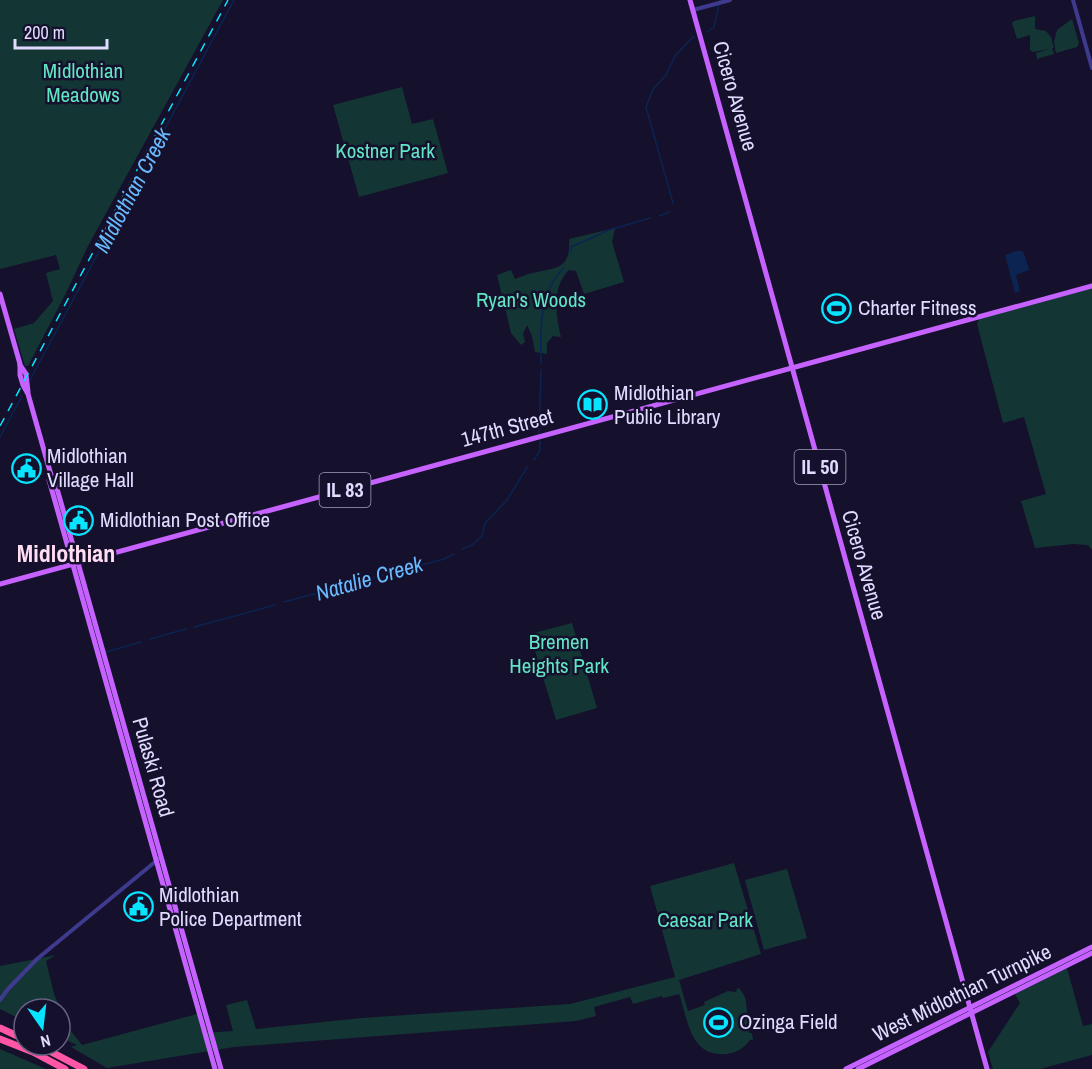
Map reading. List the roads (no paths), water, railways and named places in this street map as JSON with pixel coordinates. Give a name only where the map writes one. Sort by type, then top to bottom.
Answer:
[{"type":"highway","points":[[0,1039],[33,1052],[65,1069]]},
{"type":"highway","points":[[61,1057],[84,1069]]},
{"type":"main road","name":"Cicero Avenue","points":[[690,0],[987,1069]]},
{"type":"main road","name":"147th Street","points":[[0,584],[1092,286]]},
{"type":"main road","name":"Pulaski Road","points":[[0,294],[20,364],[23,385],[28,394],[51,475],[54,478],[75,563],[221,1069]]},
{"type":"main road","name":"Pulaski Road","points":[[159,859],[215,1069]]},
{"type":"main road","name":"West Midlothian Turnpike","points":[[858,1069],[1092,947]]},
{"type":"main road","name":"West Midlothian Turnpike","points":[[846,1069],[1092,953]]},
{"type":"street","points":[[693,10],[730,0]]},
{"type":"street","points":[[1073,0],[1092,68]]},
{"type":"street","points":[[0,1000],[37,959],[159,859]]},
{"type":"water","points":[[1016,251],[1024,253],[1029,270],[1016,275],[1020,291],[1015,293],[1005,255]]},
{"type":"waterway","name":"Midlothian Creek","points":[[30,380],[234,0]]},
{"type":"waterway","name":"Natalie Creek","points":[[707,32],[714,27],[720,0]]},
{"type":"waterway","name":"Natalie Creek","points":[[673,203],[646,107],[653,89],[666,75],[675,56],[694,36]]},
{"type":"waterway","name":"Natalie Creek","points":[[659,216],[669,212]]},
{"type":"waterway","name":"Natalie Creek","points":[[571,252],[571,247],[609,230],[650,218]]},
{"type":"waterway","name":"Natalie Creek","points":[[541,364],[541,326],[545,300],[556,277],[564,268]]},
{"type":"waterway","name":"Natalie Creek","points":[[539,433],[541,370]]},
{"type":"waterway","name":"Midlothian Creek","points":[[0,437],[22,396]]},
{"type":"waterway","name":"Natalie Creek","points":[[534,460],[540,450],[540,441]]},
{"type":"waterway","name":"Natalie Creek","points":[[462,549],[472,545],[482,536],[485,523],[507,500],[528,466]]},
{"type":"waterway","name":"Natalie Creek","points":[[284,602],[444,559],[454,554]]},
{"type":"waterway","name":"Natalie Creek","points":[[194,627],[275,605]]},
{"type":"waterway","name":"Natalie Creek","points":[[150,639],[186,629]]},
{"type":"waterway","name":"Natalie Creek","points":[[106,652],[141,642]]},
{"type":"railway","points":[[0,426],[228,0]]},
{"type":"place","name":"Charter Fitness","points":[[837,308]]},
{"type":"place","name":"Midlothian Public Library","points":[[593,405]]},
{"type":"place","name":"Midlothian Village Hall","points":[[26,468]]},
{"type":"place","name":"Midlothian Post Office","points":[[79,520]]},
{"type":"place","name":"Midlothian Police Department","points":[[138,907]]},
{"type":"place","name":"Ozinga Field","points":[[718,1022]]},
{"type":"district","name":"Midlothian","points":[[66,554]]},
{"type":"park label","name":"Midlothian Meadows","points":[[83,83]]},
{"type":"park label","name":"Kostner Park","points":[[385,151]]},
{"type":"park label","name":"Ryan's Woods","points":[[531,300]]},
{"type":"park label","name":"Bremen Heights Park","points":[[559,654]]},
{"type":"park label","name":"Caesar Park","points":[[705,920]]}]
